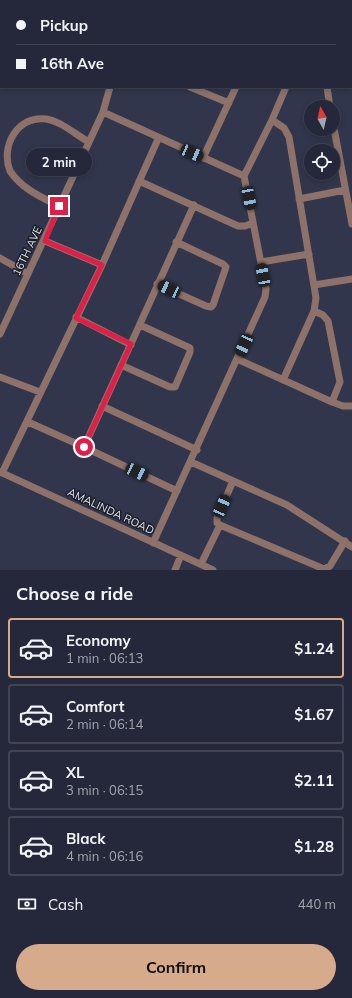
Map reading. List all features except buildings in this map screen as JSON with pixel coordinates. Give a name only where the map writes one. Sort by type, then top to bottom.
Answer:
[{"type":"street","name":"16TH AVE","points":[[0,334],[45,241],[59,206],[103,112],[110,88]]},
{"type":"street","points":[[192,88],[229,103]]},
{"type":"street","points":[[203,158],[236,88]]},
{"type":"street","points":[[154,543],[176,491],[192,462],[265,297],[266,288],[244,176],[272,120],[286,88]]},
{"type":"street","points":[[326,88],[329,100]]},
{"type":"street","points":[[103,112],[244,176]]},
{"type":"street","points":[[59,206],[31,191],[16,179],[9,170],[5,154],[5,147],[8,138],[14,130],[26,122],[34,119],[46,119],[89,142]]},
{"type":"street","points":[[272,120],[287,132],[316,298],[314,311],[282,380]]},
{"type":"street","points":[[335,136],[352,224]]},
{"type":"street","points":[[1,473],[28,422],[40,392],[102,265],[158,138]]},
{"type":"street","points":[[139,181],[238,226],[245,226],[253,223]]},
{"type":"street","points":[[299,199],[345,190]]},
{"type":"street","points":[[84,447],[194,205]]},
{"type":"street","points":[[45,241],[102,265]]},
{"type":"street","points":[[157,284],[206,306],[213,305],[226,267],[223,264],[176,242]]},
{"type":"street","points":[[261,262],[309,254]]},
{"type":"street","points":[[0,258],[28,274]]},
{"type":"street","points":[[314,285],[352,279]]},
{"type":"street","points":[[314,311],[323,315],[328,320],[336,357],[340,382],[332,402]]},
{"type":"street","points":[[76,318],[131,344]]},
{"type":"street","points":[[121,365],[172,388],[175,387],[190,352],[190,348],[140,325]]},
{"type":"street","points":[[237,359],[332,402],[343,406],[352,406]]},
{"type":"street","points":[[0,377],[40,392]]},
{"type":"street","points":[[102,406],[197,450]]},
{"type":"street","points":[[28,422],[176,491]]},
{"type":"street","points":[[192,462],[287,505],[345,541],[352,547]]},
{"type":"street","name":"AMALINDA ROAD","points":[[1,473],[213,570]]},
{"type":"street","points":[[233,481],[217,518],[220,525],[324,569],[330,566],[345,541]]},
{"type":"street","points":[[201,564],[220,525]]},
{"type":"street","points":[[175,570],[181,555]]},
{"type":"route","points":[[59,206],[45,241],[102,265],[76,318],[131,344],[84,447]]}]
